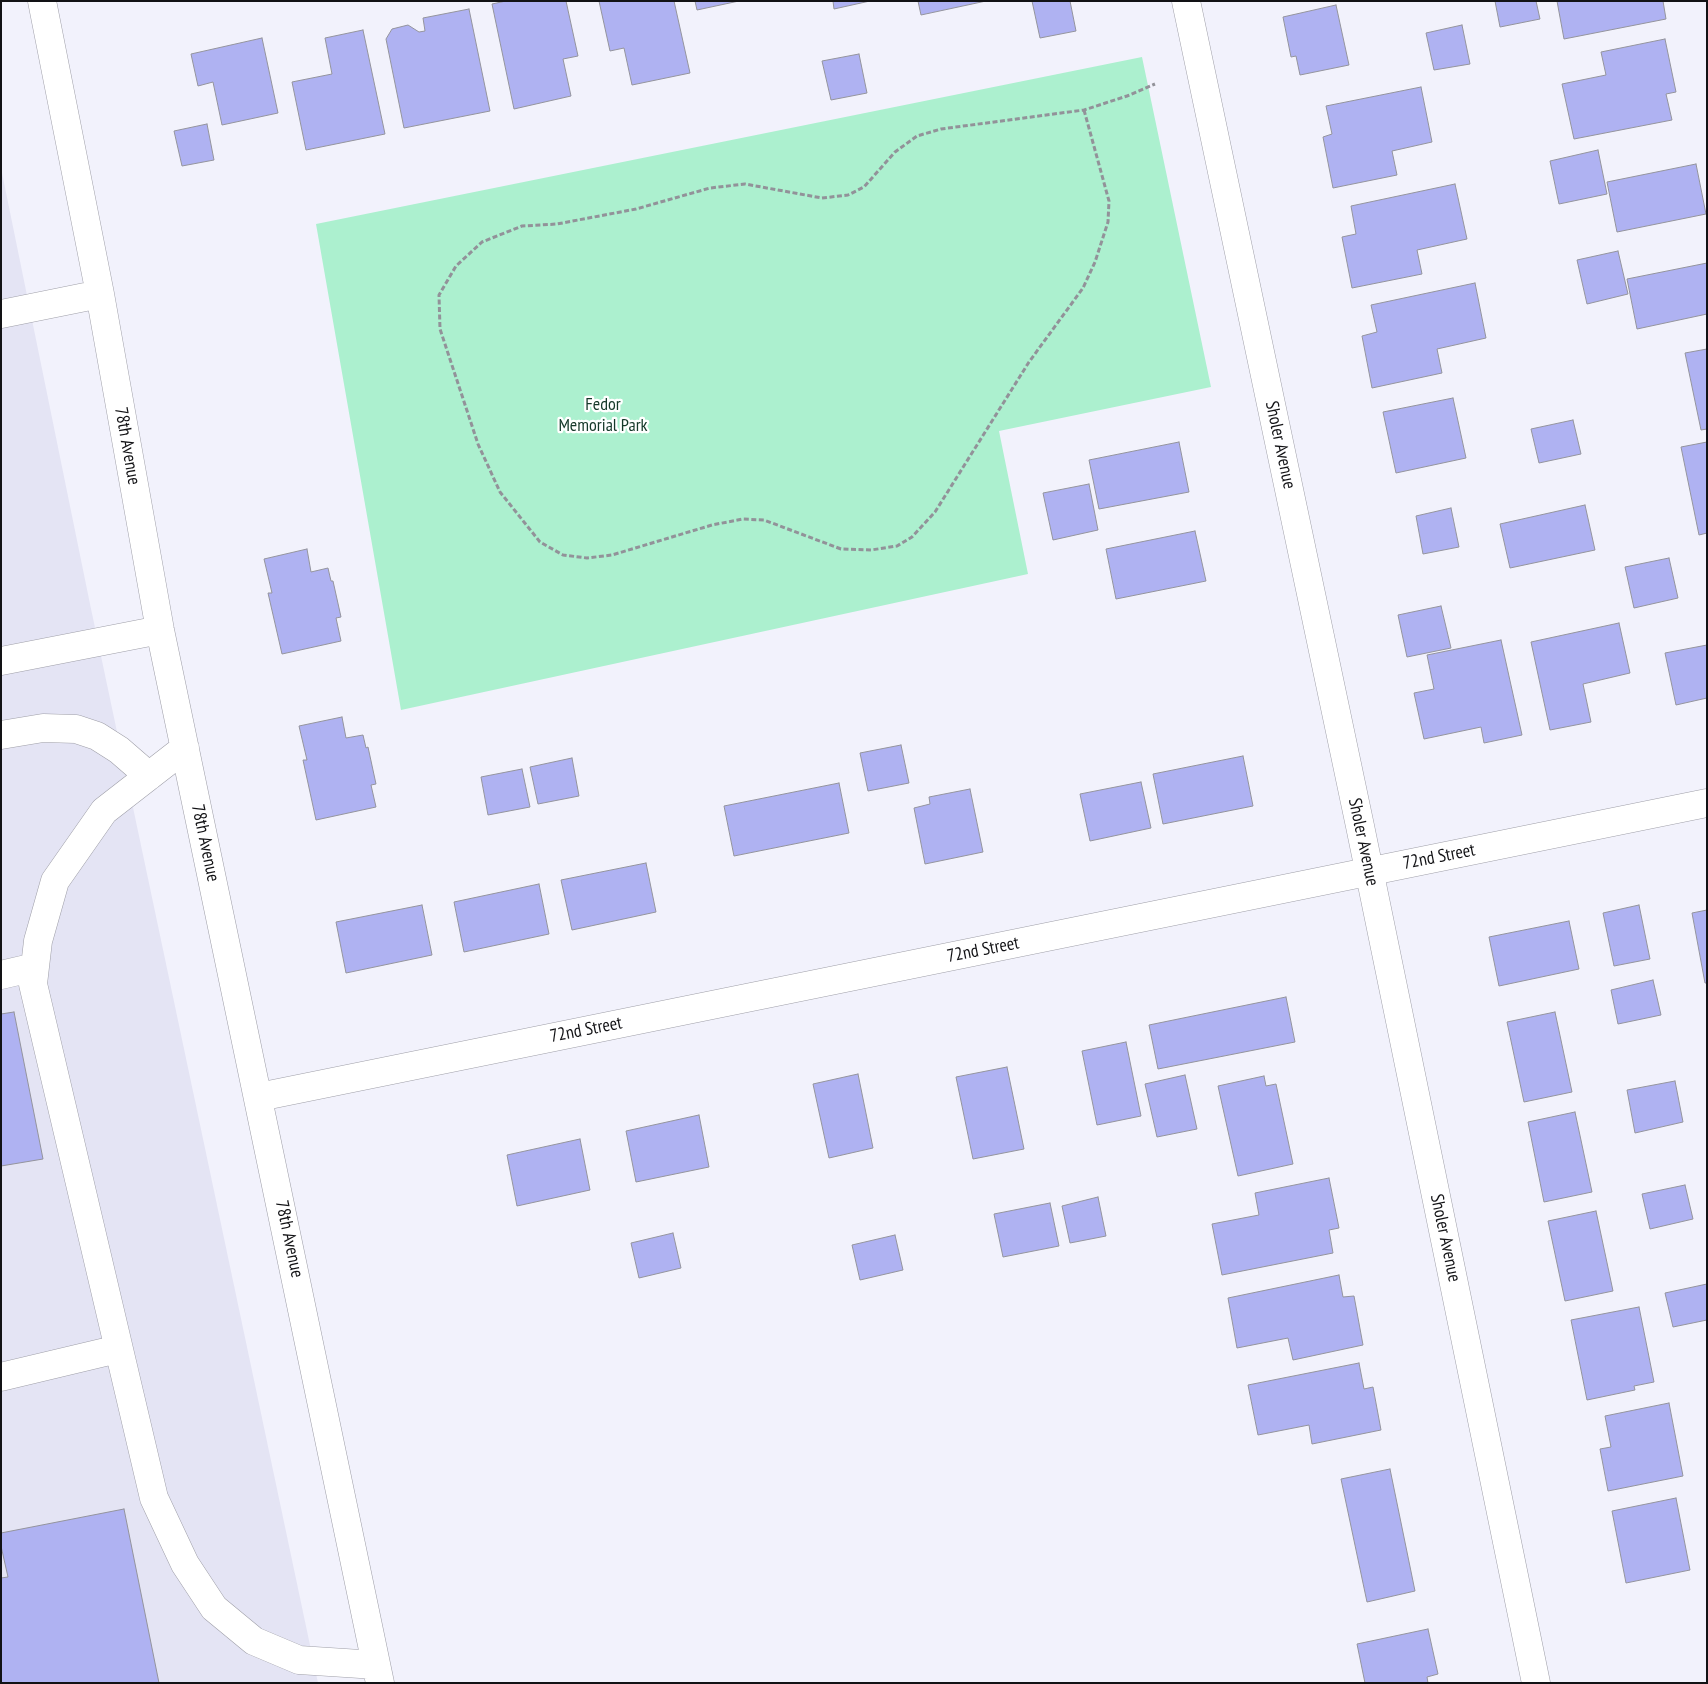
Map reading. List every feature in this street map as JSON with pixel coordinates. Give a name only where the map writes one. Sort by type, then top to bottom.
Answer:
[{"type":"street","name":"78th Avenue","points":[[42,1],[100,294],[160,630],[378,1674]]},
{"type":"street","name":"Sholer Avenue","points":[[1186,1],[1369,871],[1536,1683]]},
{"type":"street","points":[[1,314],[100,294]]},
{"type":"street","points":[[1,661],[160,630]]},
{"type":"street","points":[[1,735],[43,728],[76,730],[97,736],[119,750],[148,776]]},
{"type":"street","points":[[185,748],[104,811],[55,881],[38,941],[33,984],[154,1498],[185,1564],[214,1608],[254,1641],[299,1660],[378,1674]]},
{"type":"street","name":"72nd Street","points":[[259,1097],[1707,803]]},
{"type":"street","points":[[1,974],[35,967]]},
{"type":"street","points":[[1,1377],[118,1349]]},
{"type":"path","points":[[1084,110],[1109,201],[1108,222],[1098,253],[1083,288],[1029,362],[935,512],[912,538],[897,546],[871,550],[841,549],[764,520],[743,519],[712,525],[612,555],[587,558],[563,555],[540,542],[500,492],[478,444],[440,329],[440,295],[456,266],[482,242],[522,226],[557,224],[636,209],[710,188],[745,184],[822,198],[848,195],[864,187],[895,152],[917,136],[941,129],[1084,110],[1127,96],[1155,84]]},
{"type":"shaded area","points":[[1,168],[90,604],[318,1683],[1,1683]]},
{"type":"green space","name":"Fedor Memorial Park","points":[[1142,57],[1211,387],[999,431],[1028,574],[401,710],[316,224]]},
{"type":"building","points":[[506,1],[566,1],[578,56],[563,59],[571,96],[514,109],[492,4]]},
{"type":"building","points":[[599,1],[674,1],[690,73],[632,85],[624,48],[610,51]]},
{"type":"building","points":[[695,1],[739,1],[697,10]]},
{"type":"building","points":[[833,1],[870,1],[834,9]]},
{"type":"building","points":[[918,1],[986,1],[921,15]]},
{"type":"building","points":[[1032,1],[1070,1],[1076,31],[1040,38]]},
{"type":"building","points":[[1495,1],[1536,1],[1540,19],[1500,27]]},
{"type":"building","points":[[1557,1],[1663,1],[1666,19],[1564,39]]},
{"type":"building","points":[[1336,5],[1349,65],[1300,75],[1296,56],[1291,57],[1283,17]]},
{"type":"building","points":[[469,9],[490,111],[404,128],[386,39],[392,29],[408,25],[419,32],[425,31],[423,18]]},
{"type":"building","points":[[1462,25],[1470,64],[1434,70],[1426,33]]},
{"type":"building","points":[[363,30],[385,134],[306,150],[292,82],[332,74],[325,38]]},
{"type":"building","points":[[262,38],[278,113],[222,125],[213,82],[198,86],[191,54]]},
{"type":"building","points":[[1665,39],[1676,92],[1666,94],[1672,120],[1574,139],[1562,84],[1606,75],[1601,52]]},
{"type":"building","points":[[859,54],[867,93],[831,100],[822,61]]},
{"type":"building","points":[[1421,87],[1432,142],[1392,151],[1397,175],[1333,188],[1323,137],[1332,134],[1326,106]]},
{"type":"building","points":[[207,124],[214,160],[182,166],[174,131]]},
{"type":"building","points":[[1598,150],[1607,194],[1559,204],[1550,161]]},
{"type":"building","points":[[1696,164],[1706,214],[1617,232],[1607,182]]},
{"type":"building","points":[[1455,184],[1467,239],[1417,250],[1422,274],[1352,288],[1342,237],[1356,234],[1351,206]]},
{"type":"building","points":[[1618,251],[1628,294],[1587,304],[1577,260]]},
{"type":"building","points":[[1707,263],[1707,314],[1637,329],[1627,279]]},
{"type":"building","points":[[1475,283],[1486,338],[1437,349],[1442,373],[1372,388],[1362,336],[1377,332],[1371,305]]},
{"type":"building","points":[[1707,349],[1707,429],[1701,430],[1685,353]]},
{"type":"building","points":[[1453,398],[1466,458],[1396,473],[1383,412]]},
{"type":"building","points":[[1573,420],[1581,454],[1539,463],[1531,429]]},
{"type":"building","points":[[1179,442],[1189,492],[1099,509],[1089,460]]},
{"type":"building","points":[[1707,442],[1707,533],[1699,535],[1681,447]]},
{"type":"building","points":[[1089,484],[1098,530],[1053,540],[1043,493]]},
{"type":"building","points":[[1585,505],[1595,550],[1510,568],[1500,524]]},
{"type":"building","points":[[1451,508],[1459,547],[1423,554],[1416,516]]},
{"type":"building","points":[[1195,531],[1206,581],[1116,599],[1106,549]]},
{"type":"building","points":[[307,549],[311,572],[328,568],[331,581],[333,581],[341,617],[336,618],[341,641],[282,654],[268,593],[272,593],[264,559]]},
{"type":"building","points":[[1669,558],[1678,598],[1634,608],[1625,567]]},
{"type":"building","points":[[1441,606],[1451,648],[1407,657],[1398,615]]},
{"type":"building","points":[[1619,623],[1630,673],[1583,684],[1591,722],[1550,730],[1531,642]]},
{"type":"building","points":[[1501,640],[1522,735],[1484,743],[1481,727],[1424,739],[1414,693],[1434,689],[1427,655]]},
{"type":"building","points":[[1707,645],[1707,698],[1676,705],[1665,653]]},
{"type":"building","points":[[342,717],[346,738],[363,735],[366,748],[368,747],[376,784],[371,785],[376,807],[316,820],[303,760],[307,760],[299,726]]},
{"type":"building","points":[[901,745],[909,783],[868,791],[860,753]]},
{"type":"building","points":[[1243,756],[1253,806],[1163,824],[1153,774]]},
{"type":"building","points":[[572,758],[579,796],[538,804],[530,767]]},
{"type":"building","points":[[522,769],[530,807],[488,815],[481,777]]},
{"type":"building","points":[[1141,782],[1151,828],[1090,841],[1080,794]]},
{"type":"building","points":[[839,783],[849,833],[734,856],[724,806]]},
{"type":"building","points":[[970,789],[983,852],[925,864],[914,808],[930,804],[929,797]]},
{"type":"building","points":[[646,863],[656,912],[572,930],[561,880]]},
{"type":"building","points":[[539,884],[549,934],[464,952],[454,902]]},
{"type":"building","points":[[422,905],[432,955],[346,973],[336,922]]},
{"type":"building","points":[[1639,905],[1650,959],[1614,966],[1603,913]]},
{"type":"building","points":[[1707,910],[1707,983],[1705,983],[1692,913]]},
{"type":"building","points":[[1569,921],[1579,969],[1499,986],[1489,937]]},
{"type":"building","points":[[1653,980],[1661,1015],[1618,1024],[1611,990]]},
{"type":"building","points":[[1286,997],[1295,1042],[1158,1069],[1149,1025]]},
{"type":"building","points":[[14,1012],[43,1159],[1,1166],[1,1014]]},
{"type":"building","points":[[1555,1012],[1572,1092],[1524,1102],[1507,1022]]},
{"type":"building","points":[[1126,1042],[1141,1116],[1097,1125],[1082,1051]]},
{"type":"building","points":[[1007,1067],[1024,1149],[973,1159],[956,1077]]},
{"type":"building","points":[[858,1074],[873,1148],[829,1158],[813,1084]]},
{"type":"building","points":[[1185,1075],[1197,1129],[1157,1137],[1145,1084]]},
{"type":"building","points":[[1264,1076],[1266,1086],[1276,1084],[1293,1164],[1238,1176],[1218,1086]]},
{"type":"building","points":[[1675,1081],[1683,1122],[1635,1133],[1627,1090]]},
{"type":"building","points":[[1575,1112],[1592,1192],[1544,1202],[1528,1122]]},
{"type":"building","points":[[699,1115],[709,1167],[636,1182],[626,1131]]},
{"type":"building","points":[[580,1139],[590,1190],[517,1206],[507,1155]]},
{"type":"building","points":[[1329,1178],[1339,1228],[1329,1230],[1333,1253],[1222,1275],[1212,1224],[1259,1215],[1255,1193]]},
{"type":"building","points":[[1685,1185],[1693,1219],[1650,1229],[1642,1194]]},
{"type":"building","points":[[1098,1197],[1106,1236],[1070,1243],[1062,1206]]},
{"type":"building","points":[[1050,1203],[1059,1246],[1003,1257],[994,1214]]},
{"type":"building","points":[[1596,1211],[1613,1291],[1565,1301],[1548,1221]]},
{"type":"building","points":[[673,1233],[681,1268],[639,1278],[631,1243]]},
{"type":"building","points":[[895,1235],[903,1270],[860,1280],[852,1245]]},
{"type":"building","points":[[1339,1275],[1343,1297],[1354,1296],[1363,1345],[1293,1360],[1288,1338],[1237,1348],[1228,1298]]},
{"type":"building","points":[[1707,1284],[1707,1320],[1673,1327],[1665,1293]]},
{"type":"building","points":[[1639,1307],[1654,1382],[1634,1386],[1635,1390],[1587,1400],[1571,1320]]},
{"type":"building","points":[[1359,1363],[1364,1389],[1373,1387],[1381,1430],[1312,1444],[1309,1425],[1258,1435],[1248,1385]]},
{"type":"building","points":[[1669,1403],[1683,1476],[1608,1491],[1600,1449],[1611,1447],[1605,1416]]},
{"type":"building","points":[[1390,1469],[1415,1591],[1367,1602],[1341,1479]]},
{"type":"building","points":[[1676,1498],[1690,1570],[1626,1583],[1612,1511]]},
{"type":"building","points":[[124,1509],[159,1683],[1,1683],[1,1578],[8,1577],[1,1546],[1,1533]]},
{"type":"building","points":[[1428,1629],[1438,1674],[1427,1677],[1428,1683],[1365,1683],[1357,1644]]}]
